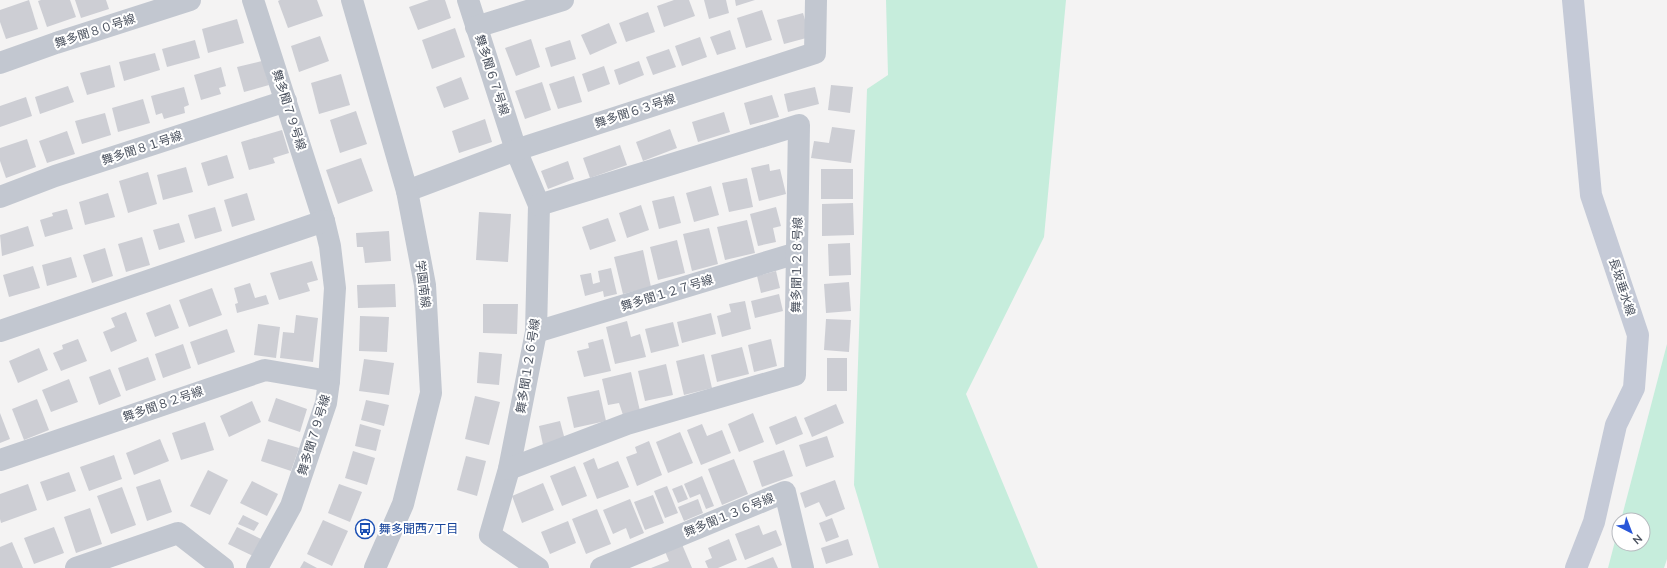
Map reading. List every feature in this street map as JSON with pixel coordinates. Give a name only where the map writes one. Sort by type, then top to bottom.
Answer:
[{"type":"main road","name":"長坂垂水線","points":[[1574,0],[1591,195],[1638,335],[1634,388],[1616,424],[1594,522],[1576,568]]},
{"type":"street","name":"舞多聞８０号線","points":[[0,64],[56,43],[190,0]]},
{"type":"street","name":"舞多聞７９号線","points":[[253,0],[324,221],[330,246],[335,288],[329,381],[326,403],[305,470],[291,506],[257,568]]},
{"type":"street","name":"学園南線","points":[[352,0],[407,191],[425,285],[431,393],[403,504],[375,568]]},
{"type":"street","name":"舞多聞６７号線","points":[[468,0],[516,150]]},
{"type":"street","points":[[476,27],[563,0]]},
{"type":"street","name":"舞多聞６３号線","points":[[407,191],[516,150],[815,53],[816,0]]},
{"type":"street","name":"舞多聞８１号線","points":[[0,196],[55,176],[286,101]]},
{"type":"street","name":"舞多聞１２８号線","points":[[509,469],[627,424],[795,375],[799,125],[539,205]]},
{"type":"street","name":"舞多聞１２６号線","points":[[516,150],[539,205],[536,332],[509,469],[490,535],[538,568]]},
{"type":"street","points":[[0,331],[324,221]]},
{"type":"street","name":"舞多聞１２７号線","points":[[536,332],[797,253]]},
{"type":"street","name":"舞多聞８２号線","points":[[0,460],[265,370],[329,381]]},
{"type":"street","name":"舞多聞１３６号線","points":[[601,568],[785,492],[803,568]]},
{"type":"street","points":[[76,568],[178,533],[223,568]]},
{"type":"green space","points":[[886,0],[1066,0],[1044,237],[966,394],[1038,568],[879,568],[854,485],[867,89],[888,75]]},
{"type":"green space","points":[[1667,344],[1667,559],[1664,568],[1608,568],[1612,552],[1651,552],[1651,512],[1623,512]]},
{"type":"building","points":[[29,0],[38,29],[6,39],[0,22],[0,10]]},
{"type":"building","points":[[70,0],[76,17],[47,27],[38,1]]},
{"type":"building","points":[[75,0],[106,0],[109,9],[81,18]]},
{"type":"building","points":[[317,0],[323,16],[288,28],[278,1]]},
{"type":"building","points":[[429,0],[445,0],[451,18],[418,30],[409,7]]},
{"type":"building","points":[[674,0],[689,0],[695,16],[664,27],[657,6]]},
{"type":"building","points":[[704,0],[726,0],[729,13],[709,19]]},
{"type":"building","points":[[735,0],[755,0],[736,6]]},
{"type":"building","points":[[762,10],[772,40],[746,48],[737,18]]},
{"type":"building","points":[[648,12],[655,32],[626,42],[619,23]]},
{"type":"building","points":[[803,13],[810,37],[784,44],[777,20]]},
{"type":"building","points":[[237,19],[244,43],[208,53],[202,29]]},
{"type":"building","points":[[609,23],[617,43],[590,55],[581,35]]},
{"type":"building","points":[[455,28],[465,57],[432,69],[422,40]]},
{"type":"building","points":[[730,30],[736,49],[717,55],[710,37]]},
{"type":"building","points":[[320,36],[329,61],[299,72],[291,46]]},
{"type":"building","points":[[700,37],[707,57],[682,66],[675,46]]},
{"type":"building","points":[[531,39],[540,67],[516,76],[505,48]]},
{"type":"building","points":[[195,40],[200,58],[167,67],[162,49]]},
{"type":"building","points":[[570,40],[576,59],[551,67],[545,48]]},
{"type":"building","points":[[669,49],[676,67],[653,75],[646,57]]},
{"type":"building","points":[[155,53],[160,70],[124,81],[119,62]]},
{"type":"building","points":[[262,61],[269,85],[244,92],[237,67]]},
{"type":"building","points":[[639,61],[644,75],[619,85],[614,70]]},
{"type":"building","points":[[110,65],[115,87],[87,95],[80,73]]},
{"type":"building","points":[[604,66],[610,84],[588,92],[582,74]]},
{"type":"building","points":[[221,67],[226,86],[219,88],[221,94],[201,100],[194,75]]},
{"type":"building","points":[[341,74],[350,105],[319,114],[311,83]]},
{"type":"building","points":[[574,76],[582,102],[558,109],[549,84]]},
{"type":"building","points":[[461,77],[469,99],[444,108],[436,87]]},
{"type":"building","points":[[542,82],[551,110],[525,119],[515,91]]},
{"type":"building","points":[[831,85],[853,87],[850,113],[828,110]]},
{"type":"building","points":[[68,86],[74,102],[40,114],[35,97]]},
{"type":"building","points":[[184,87],[189,105],[184,107],[185,113],[164,119],[162,113],[156,115],[151,96]]},
{"type":"building","points":[[815,87],[819,104],[788,112],[784,94]]},
{"type":"building","points":[[772,95],[779,117],[750,125],[744,103]]},
{"type":"building","points":[[26,97],[32,116],[0,127],[0,106]]},
{"type":"building","points":[[143,99],[150,123],[118,132],[112,108]]},
{"type":"building","points":[[356,111],[367,144],[340,153],[330,120]]},
{"type":"building","points":[[724,112],[730,132],[698,142],[692,122]]},
{"type":"building","points":[[105,113],[111,135],[82,144],[75,121]]},
{"type":"building","points":[[485,119],[492,142],[459,153],[452,131]]},
{"type":"building","points":[[832,127],[855,130],[851,163],[811,158],[814,141],[829,143]]},
{"type":"building","points":[[670,129],[677,148],[643,161],[636,142]]},
{"type":"building","points":[[282,130],[289,153],[273,158],[275,163],[249,170],[241,142]]},
{"type":"building","points":[[67,131],[75,154],[47,163],[39,141]]},
{"type":"building","points":[[27,139],[36,167],[6,178],[0,161],[0,148]]},
{"type":"building","points":[[620,145],[627,165],[590,178],[583,158]]},
{"type":"building","points":[[227,155],[234,178],[208,186],[201,163]]},
{"type":"building","points":[[361,158],[373,191],[338,204],[326,170]]},
{"type":"building","points":[[568,161],[574,179],[548,189],[541,171]]},
{"type":"building","points":[[769,164],[770,171],[780,169],[786,194],[759,201],[751,168]]},
{"type":"building","points":[[186,167],[193,192],[163,200],[157,175]]},
{"type":"building","points":[[821,169],[853,169],[853,199],[821,199]]},
{"type":"building","points":[[148,172],[157,204],[128,213],[119,181]]},
{"type":"building","points":[[747,178],[753,207],[729,212],[722,183]]},
{"type":"building","points":[[711,186],[719,215],[694,222],[686,193]]},
{"type":"building","points":[[108,193],[115,217],[85,225],[79,202]]},
{"type":"building","points":[[247,193],[255,220],[232,227],[224,200]]},
{"type":"building","points":[[674,196],[681,223],[659,229],[652,201]]},
{"type":"building","points":[[853,203],[854,235],[822,236],[822,204]]},
{"type":"building","points":[[641,205],[649,230],[627,238],[619,213]]},
{"type":"building","points":[[215,207],[222,231],[195,239],[188,215]]},
{"type":"building","points":[[776,207],[781,226],[773,228],[776,242],[758,246],[750,214]]},
{"type":"building","points":[[67,209],[73,229],[45,237],[40,220],[53,216],[52,213]]},
{"type":"building","points":[[479,212],[511,214],[508,262],[476,260]]},
{"type":"building","points":[[608,218],[616,241],[590,250],[582,227]]},
{"type":"building","points":[[747,220],[755,253],[725,260],[717,227]]},
{"type":"building","points":[[179,223],[185,242],[159,250],[153,230]]},
{"type":"building","points":[[28,226],[34,246],[2,256],[0,235]]},
{"type":"building","points":[[709,228],[718,264],[692,271],[683,234]]},
{"type":"building","points":[[389,231],[391,261],[365,263],[363,247],[357,247],[356,233]]},
{"type":"building","points":[[142,237],[150,265],[126,272],[118,244]]},
{"type":"building","points":[[677,240],[685,273],[658,280],[650,247]]},
{"type":"building","points":[[850,243],[851,275],[829,276],[828,244]]},
{"type":"building","points":[[105,248],[113,276],[92,283],[83,255]]},
{"type":"building","points":[[643,250],[651,287],[623,294],[614,257]]},
{"type":"building","points":[[71,257],[77,277],[47,286],[42,265]]},
{"type":"building","points":[[312,261],[318,280],[307,283],[310,291],[279,300],[270,273]]},
{"type":"building","points":[[33,266],[40,288],[9,297],[3,275]]},
{"type":"building","points":[[611,268],[617,294],[604,297],[603,291],[585,296],[580,275],[591,273],[593,284],[600,282],[598,271]]},
{"type":"building","points":[[776,271],[780,288],[761,293],[757,276]]},
{"type":"building","points":[[849,282],[851,311],[826,313],[824,284]]},
{"type":"building","points":[[250,283],[255,298],[266,295],[269,304],[237,313],[235,304],[238,303],[234,288]]},
{"type":"building","points":[[395,284],[396,307],[358,308],[357,285]]},
{"type":"building","points":[[212,288],[222,315],[189,327],[179,300]]},
{"type":"building","points":[[779,294],[783,311],[755,318],[751,301]]},
{"type":"building","points":[[745,301],[751,329],[722,337],[717,316],[731,312],[729,304]]},
{"type":"building","points":[[170,304],[179,328],[155,337],[146,313]]},
{"type":"building","points":[[483,304],[518,304],[517,334],[483,333]]},
{"type":"building","points":[[126,312],[137,341],[111,352],[103,332],[115,327],[111,318]]},
{"type":"building","points":[[711,313],[716,334],[682,343],[677,322]]},
{"type":"building","points":[[296,315],[318,318],[313,362],[280,358],[283,332],[294,333]]},
{"type":"building","points":[[360,316],[389,317],[387,352],[359,351]]},
{"type":"building","points":[[826,319],[851,320],[849,352],[824,350]]},
{"type":"building","points":[[627,321],[631,337],[640,334],[646,357],[615,364],[606,327]]},
{"type":"building","points":[[673,322],[679,346],[651,353],[645,329]]},
{"type":"building","points":[[258,324],[280,327],[276,358],[254,355]]},
{"type":"building","points":[[227,329],[235,352],[198,365],[190,342]]},
{"type":"building","points":[[78,339],[87,361],[61,371],[53,353],[63,349],[62,345]]},
{"type":"building","points":[[603,339],[611,371],[584,377],[577,351],[589,348],[588,343]]},
{"type":"building","points":[[771,339],[777,366],[754,372],[748,345]]},
{"type":"building","points":[[183,344],[191,368],[163,378],[155,354]]},
{"type":"building","points":[[742,347],[749,374],[717,382],[711,355]]},
{"type":"building","points":[[39,348],[48,370],[18,383],[9,361]]},
{"type":"building","points":[[479,352],[502,354],[499,385],[477,383]]},
{"type":"building","points":[[704,354],[712,388],[684,395],[676,361]]},
{"type":"building","points":[[148,357],[156,380],[126,391],[118,368]]},
{"type":"building","points":[[827,358],[847,358],[847,391],[827,391]]},
{"type":"building","points":[[364,359],[394,363],[389,395],[359,391]]},
{"type":"building","points":[[666,364],[673,395],[645,401],[638,371]]},
{"type":"building","points":[[110,369],[121,396],[99,405],[89,377]]},
{"type":"building","points":[[631,372],[640,411],[623,415],[619,403],[608,405],[602,379]]},
{"type":"building","points":[[69,379],[78,402],[51,412],[42,390]]},
{"type":"building","points":[[599,390],[606,421],[574,428],[567,397]]},
{"type":"building","points":[[475,396],[500,402],[489,445],[465,439]]},
{"type":"building","points":[[276,398],[307,409],[300,432],[268,421]]},
{"type":"building","points":[[37,399],[49,430],[24,440],[12,409]]},
{"type":"building","points":[[366,400],[389,405],[384,426],[361,420]]},
{"type":"building","points":[[252,401],[261,422],[229,437],[220,416]]},
{"type":"building","points":[[836,404],[844,423],[812,437],[804,418]]},
{"type":"building","points":[[0,413],[10,439],[0,443]]},
{"type":"building","points":[[753,413],[764,442],[739,452],[728,424]]},
{"type":"building","points":[[796,416],[803,434],[776,445],[769,427]]},
{"type":"building","points":[[560,421],[565,440],[543,445],[539,426]]},
{"type":"building","points":[[205,422],[214,450],[181,460],[172,433]]},
{"type":"building","points":[[360,424],[381,430],[376,451],[355,446]]},
{"type":"building","points":[[702,424],[707,436],[722,430],[731,453],[701,465],[687,430]]},
{"type":"building","points":[[680,432],[693,463],[668,473],[656,442]]},
{"type":"building","points":[[827,436],[834,457],[806,467],[799,445]]},
{"type":"building","points":[[160,439],[169,461],[134,475],[126,453]]},
{"type":"building","points":[[268,439],[299,448],[291,471],[261,461]]},
{"type":"building","points":[[649,441],[662,475],[637,486],[626,457],[637,453],[635,447]]},
{"type":"building","points":[[784,450],[793,476],[762,487],[753,461]]},
{"type":"building","points":[[353,451],[375,458],[367,485],[345,478]]},
{"type":"building","points":[[114,455],[122,479],[89,491],[80,467]]},
{"type":"building","points":[[466,456],[486,461],[477,496],[457,490]]},
{"type":"building","points":[[594,458],[598,469],[618,461],[629,487],[597,499],[583,463]]},
{"type":"building","points":[[734,459],[748,494],[722,505],[708,469]]},
{"type":"building","points":[[575,466],[587,496],[562,506],[550,476]]},
{"type":"building","points":[[208,470],[228,480],[210,515],[190,506]]},
{"type":"building","points":[[69,472],[76,491],[47,501],[40,482]]},
{"type":"building","points":[[702,476],[714,506],[706,509],[700,494],[690,498],[684,484]]},
{"type":"building","points":[[160,479],[172,512],[147,521],[136,487]]},
{"type":"building","points":[[835,480],[845,509],[826,517],[819,502],[805,508],[800,493]]},
{"type":"building","points":[[252,481],[278,494],[267,516],[240,503]]},
{"type":"building","points":[[543,483],[554,510],[522,523],[512,496]]},
{"type":"building","points":[[28,484],[37,510],[1,523],[0,494]]},
{"type":"building","points":[[339,484],[362,492],[350,522],[328,513]]},
{"type":"building","points":[[682,485],[688,499],[678,503],[672,489]]},
{"type":"building","points":[[667,486],[678,513],[665,518],[654,491]]},
{"type":"building","points":[[122,487],[136,525],[111,534],[97,496]]},
{"type":"building","points":[[653,495],[664,523],[645,530],[634,502]]},
{"type":"building","points":[[630,499],[644,533],[630,539],[626,528],[613,534],[603,510]]},
{"type":"building","points":[[698,499],[703,513],[684,521],[678,507]]},
{"type":"building","points":[[90,508],[102,544],[76,553],[64,517]]},
{"type":"building","points":[[597,509],[611,544],[586,554],[572,519]]},
{"type":"building","points":[[243,515],[259,523],[254,531],[238,524]]},
{"type":"building","points":[[832,518],[839,537],[826,542],[819,523]]},
{"type":"building","points":[[323,520],[348,531],[332,566],[307,554]]},
{"type":"building","points":[[568,521],[576,543],[550,554],[541,532]]},
{"type":"building","points":[[759,525],[763,535],[776,530],[782,545],[745,560],[735,534]]},
{"type":"building","points":[[54,527],[64,553],[34,564],[24,538]]},
{"type":"building","points":[[237,527],[261,539],[253,556],[228,544]]},
{"type":"building","points":[[729,539],[737,560],[718,568],[708,568],[705,561],[712,558],[708,548]]},
{"type":"building","points":[[848,539],[853,555],[826,564],[821,548]]},
{"type":"building","points":[[12,542],[23,568],[0,568],[0,547]]},
{"type":"building","points":[[681,542],[692,568],[651,568],[669,561],[664,549]]},
{"type":"building","points":[[773,557],[778,568],[746,568]]},
{"type":"building","points":[[304,561],[317,568],[300,568]]},
{"type":"place","name":"舞多聞西7丁目","points":[[365,529]]}]
